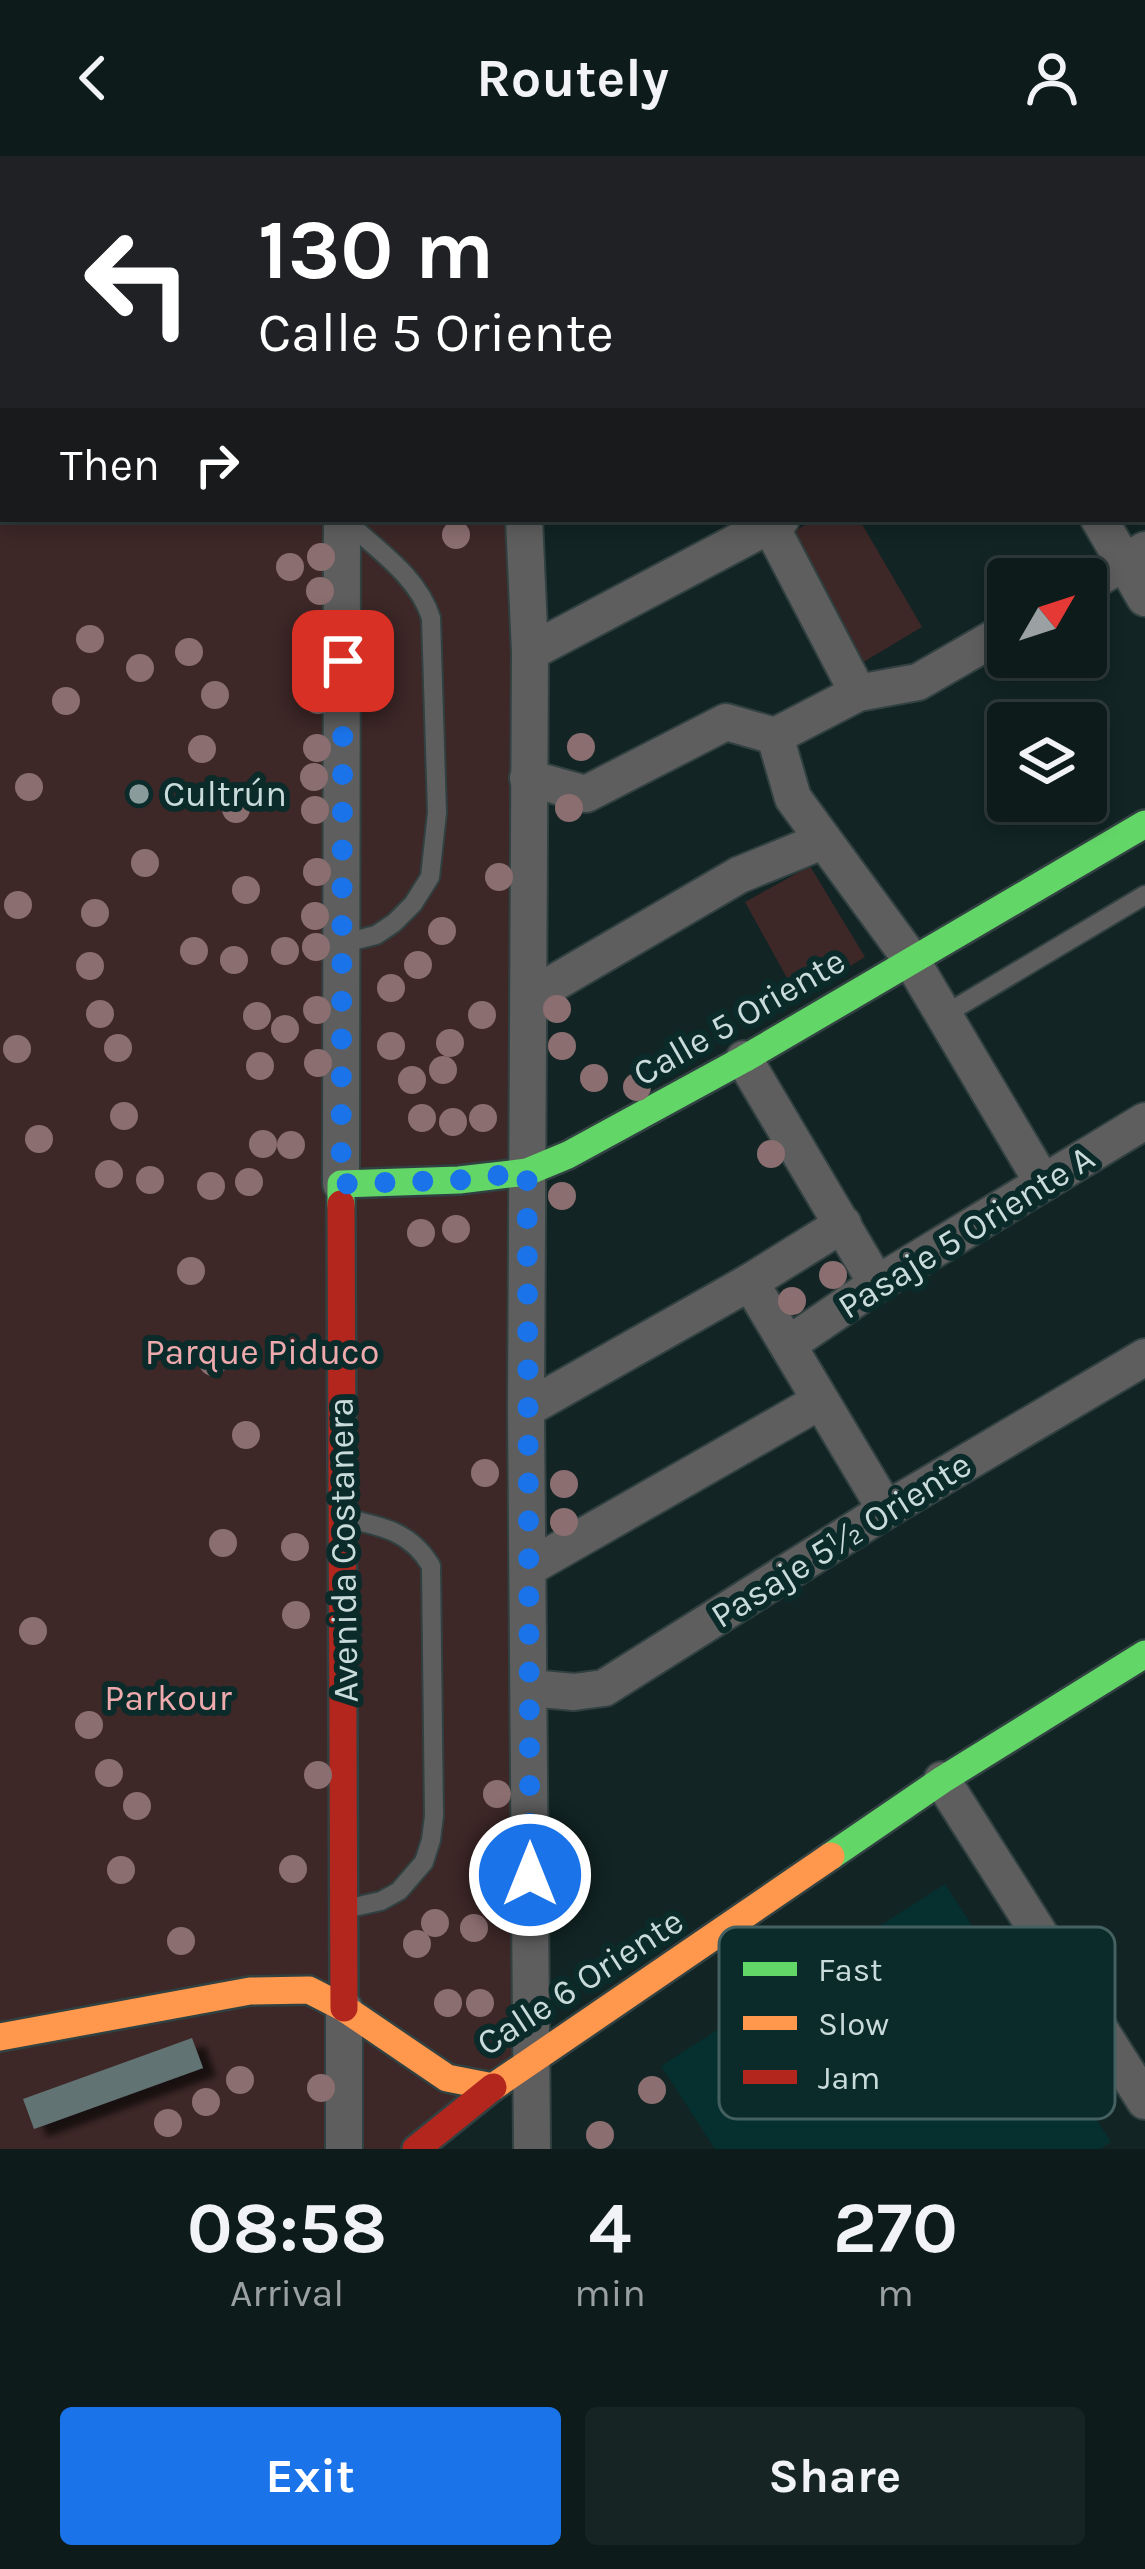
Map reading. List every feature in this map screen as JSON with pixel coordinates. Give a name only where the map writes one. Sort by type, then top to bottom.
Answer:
[{"type":"street","name":"Avenida Costanera","points":[[343,522],[344,2149]]},
{"type":"street","points":[[524,522],[530,652],[526,1409],[532,2149]]},
{"type":"street","points":[[530,652],[771,522]]},
{"type":"street","points":[[773,522],[858,693]]},
{"type":"street","points":[[1102,522],[1135,557],[1145,598]]},
{"type":"street","points":[[1107,573],[1135,557]]},
{"type":"street","points":[[528,778],[586,794],[726,722],[776,736],[858,693],[918,682],[987,642]]},
{"type":"street","points":[[776,736],[793,798],[910,958],[1043,1183]]},
{"type":"street","name":"Calle 5 Oriente","points":[[341,1184],[459,1180],[527,1172],[606,1136],[743,1059],[1145,824]]},
{"type":"street","points":[[530,997],[740,875],[822,842]]},
{"type":"street","points":[[743,1059],[878,1284]]},
{"type":"street","name":"Pasaje 5 Oriente A","points":[[789,1344],[878,1284],[1145,1121]]},
{"type":"street","name":"Pasaje 5 Oriente A","points":[[526,1409],[751,1282],[842,1224]]},
{"type":"street","points":[[751,1282],[886,1510]]},
{"type":"street","name":"Pasaje 5½ Oriente","points":[[530,1688],[574,1692],[604,1688],[886,1510],[1145,1357]]},
{"type":"street","points":[[528,1568],[820,1401]]},
{"type":"street","name":"Calle 6 Oriente","points":[[728,1927],[942,1780],[1145,1654]]},
{"type":"street","points":[[942,1780],[1047,1927]]},
{"type":"street","name":"Calle 6 Oriente","points":[[0,2037],[250,1991],[308,1990],[344,2008],[447,2078],[493,2087],[719,1933]]},
{"type":"street","points":[[1130,2044],[1145,2101]]},
{"type":"street","points":[[416,2149],[493,2087]]},
{"type":"lane","points":[[344,944],[376,935],[413,904],[430,877],[436,813],[427,603],[400,570],[346,522]]},
{"type":"lane","points":[[944,1015],[1145,895]]},
{"type":"lane","points":[[344,1518],[398,1532],[412,1541],[431,1566],[434,1816],[424,1862],[413,1876],[381,1901],[345,1909]]},
{"type":"shaded area","points":[[945,1884],[973,1927],[878,1927]]},
{"type":"shaded area","points":[[719,2029],[719,2119],[1096,2119],[1111,2142],[1100,2149],[715,2149],[661,2066]]},
{"type":"green space","name":"Parque Piduco","points":[[0,522],[514,522],[526,2057],[403,2149],[0,2149]]},
{"type":"green space","points":[[811,522],[861,522],[922,627],[850,670],[782,538]]},
{"type":"green space","points":[[810,866],[865,957],[798,998],[745,902]]},
{"type":"building","points":[[192,2038],[203,2068],[34,2129],[23,2099]]},
{"type":"traffic: fast","points":[[341,1204],[341,1184],[459,1180],[527,1172],[568,1155],[744,1059],[1145,824]]},
{"type":"traffic: fast","points":[[831,1856],[942,1780],[1145,1654]]},
{"type":"traffic: slow","points":[[727,1927],[831,1856]]},
{"type":"traffic: slow","points":[[0,2037],[250,1991],[309,1990],[344,2008],[447,2078],[493,2087],[719,1933]]},
{"type":"traffic: jam","points":[[341,1204],[344,2008]]},
{"type":"traffic: jam","points":[[416,2149],[493,2087]]},
{"type":"place","name":"Cultrún","points":[[139,794]]},
{"type":"route","points":[[343,661],[341,1184],[459,1180],[527,1172],[530,1875]]},
{"type":"park label","name":"Parkour","points":[[168,1698]]}]
